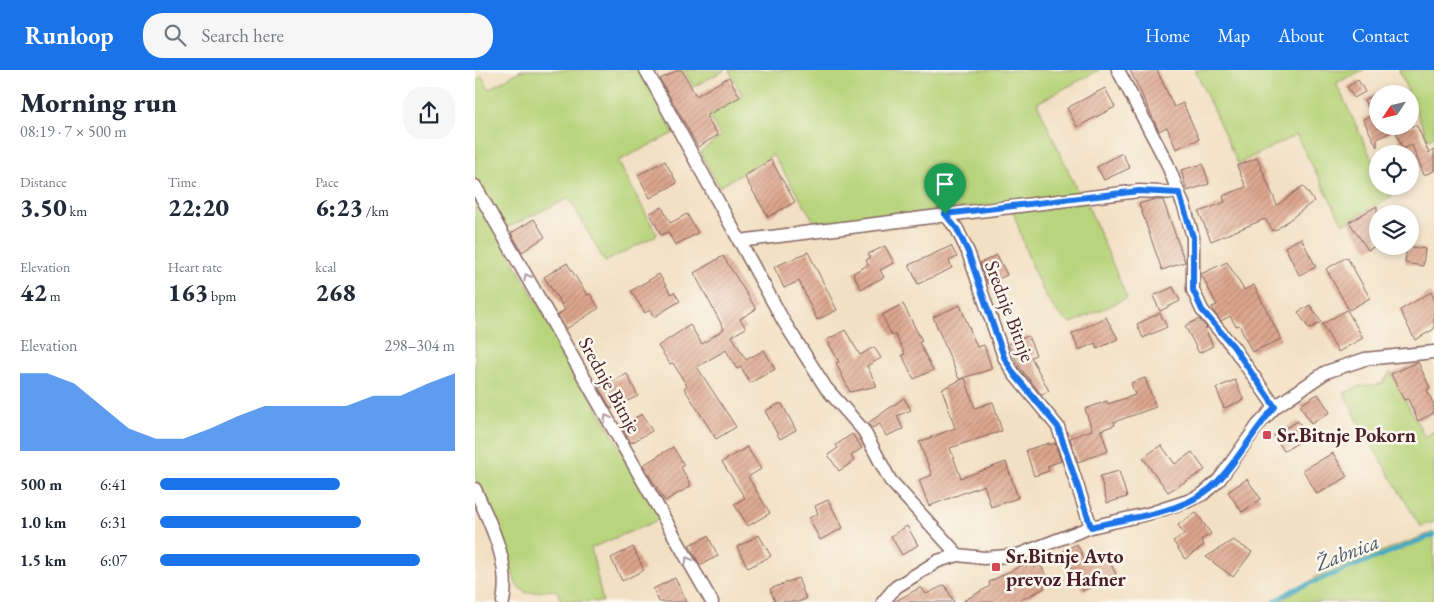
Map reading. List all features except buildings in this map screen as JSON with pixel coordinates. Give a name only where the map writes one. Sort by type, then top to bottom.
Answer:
[{"type":"street","points":[[646,70],[784,322],[826,388],[864,431],[890,480],[958,555]]},
{"type":"street","points":[[1118,70],[1167,163],[1179,193],[1193,237],[1193,290],[1202,310],[1233,346],[1275,407]]},
{"type":"street","name":"Srednje Bitnje","points":[[475,186],[712,602]]},
{"type":"street","points":[[739,241],[1139,191],[1179,193]]},
{"type":"street","name":"Srednje Bitnje","points":[[945,214],[957,229],[968,252],[1004,357],[1014,374],[1058,427],[1091,527]]},
{"type":"street","points":[[883,602],[895,587],[938,561],[958,555],[985,558],[1018,555],[1091,527],[1173,508],[1203,494],[1219,480],[1258,425],[1275,407],[1311,382],[1337,368],[1365,359],[1434,352]]},
{"type":"street","points":[[475,489],[503,561],[505,592],[503,602]]},
{"type":"green space","points":[[522,70],[640,70],[674,133],[618,161],[657,235],[605,262],[569,198],[508,227],[503,225],[475,181],[475,82],[482,76],[489,89]]},
{"type":"green space","points":[[684,70],[725,70],[693,87]]},
{"type":"green space","points":[[729,70],[1099,70],[1037,103],[1079,194],[817,226],[773,155],[719,187],[700,152],[721,136],[709,116],[742,95]]},
{"type":"green space","points":[[1195,70],[1364,70],[1336,83],[1369,153],[1369,195],[1392,196],[1376,205],[1369,205],[1369,209],[1343,224],[1296,135],[1238,164]]},
{"type":"green space","points":[[1399,70],[1434,70],[1434,137],[1428,139],[1419,118],[1419,85],[1405,85]]},
{"type":"green space","points":[[475,194],[661,519],[591,548],[603,602],[561,601],[557,591],[527,593],[517,586],[492,514],[475,477]]},
{"type":"green space","points":[[1086,201],[1127,298],[1072,323],[1061,316],[1043,290],[1028,256],[1013,211]]},
{"type":"green space","points":[[1390,372],[1425,437],[1434,431],[1434,522],[1420,526],[1363,431],[1344,393],[1360,386],[1382,384]]},
{"type":"green space","points":[[1434,532],[1434,602],[1280,602],[1316,577]]},
{"type":"waterway","name":"Žabnica","points":[[1274,602],[1293,590],[1434,535]]},
{"type":"place","name":"Sr.Bitnje Pokorn","points":[[1267,435]]},
{"type":"place","name":"Sr.Bitnje Avto prevoz Hafner","points":[[996,567]]},
{"type":"route","points":[[1139,191],[1179,193],[1193,237],[1193,290],[1202,310],[1233,346],[1275,407],[1258,425],[1219,480],[1203,494],[1173,508],[1091,527],[1058,427],[1014,374],[1004,357],[968,252],[957,229],[945,214],[1139,191]]}]
